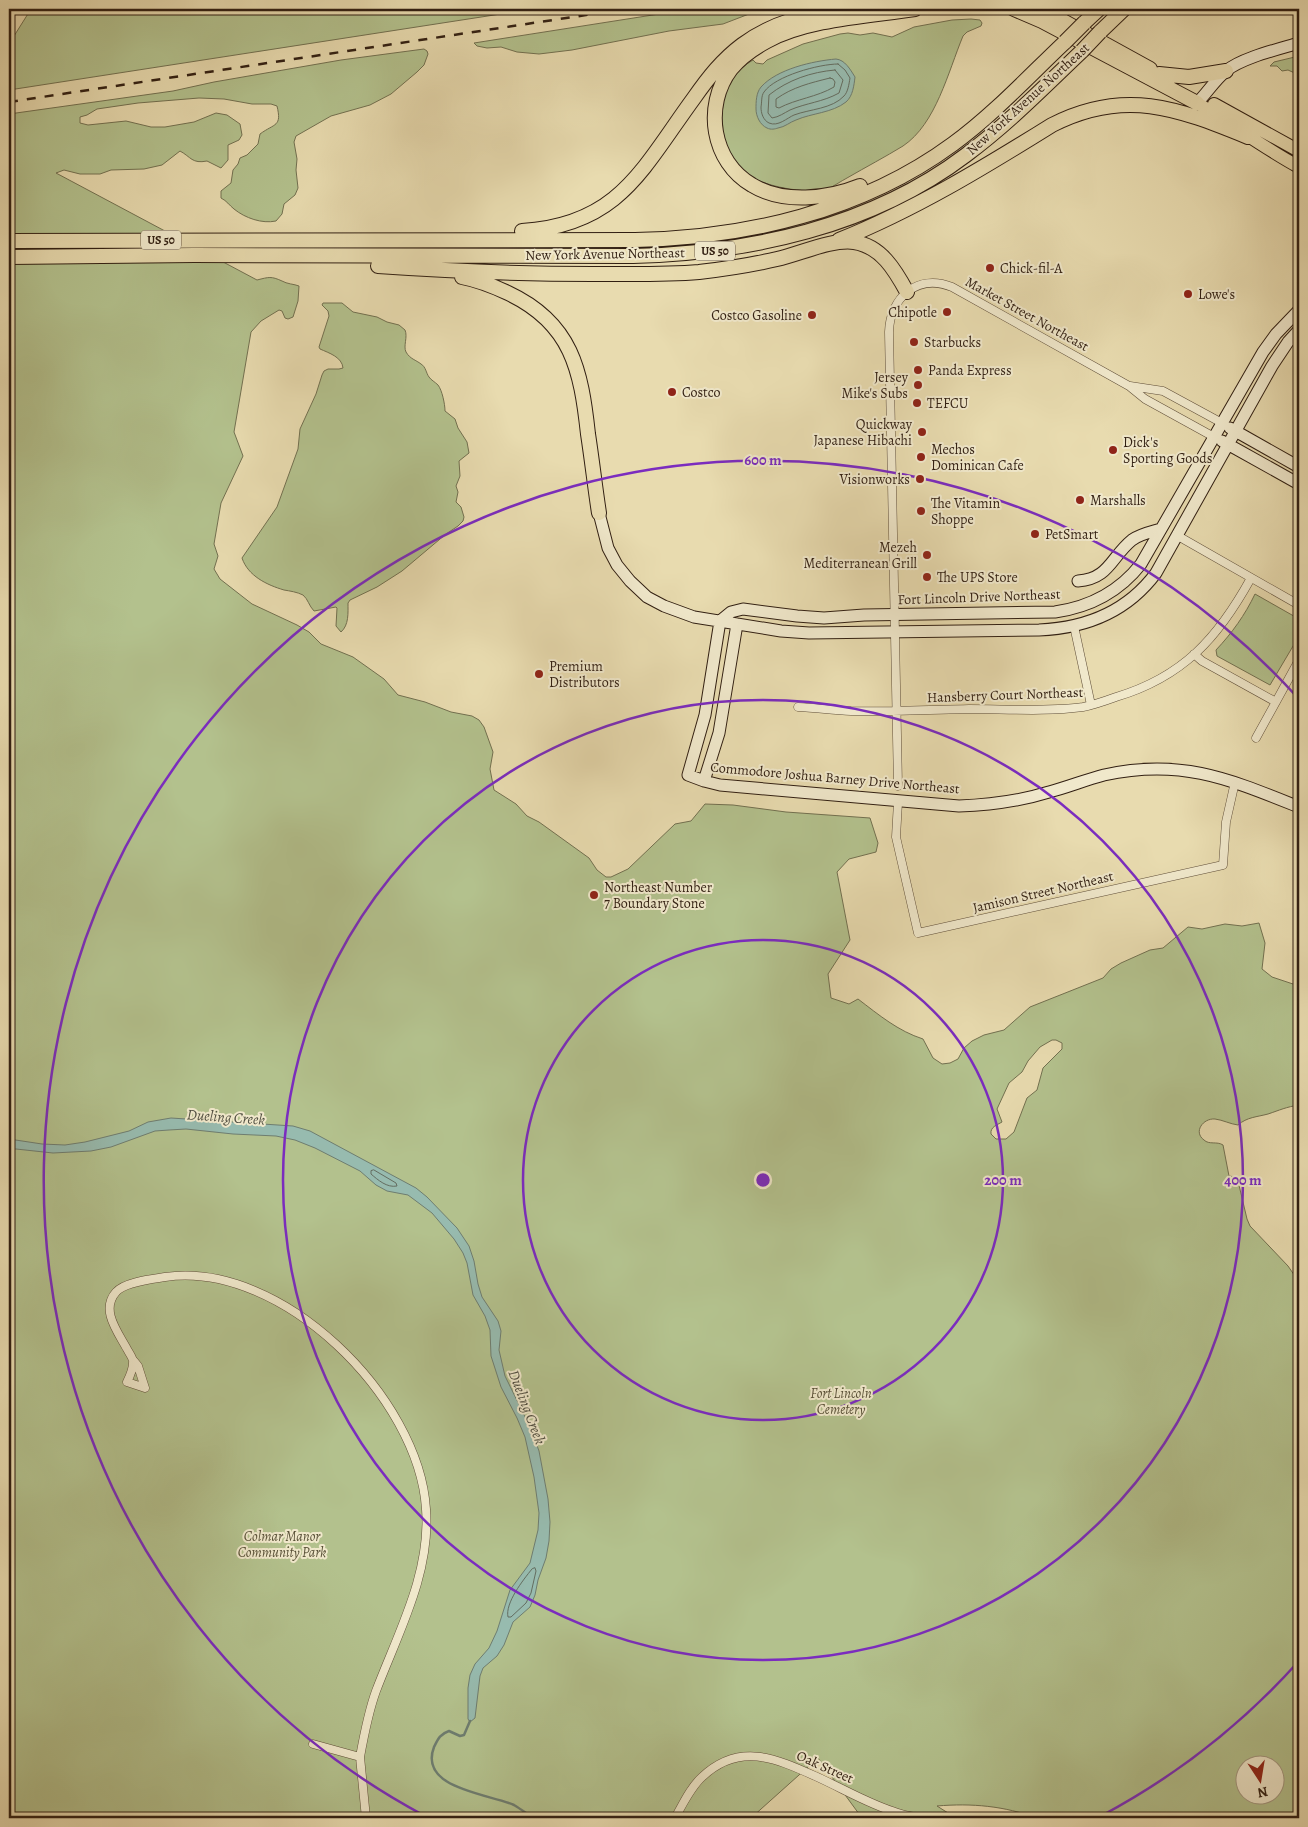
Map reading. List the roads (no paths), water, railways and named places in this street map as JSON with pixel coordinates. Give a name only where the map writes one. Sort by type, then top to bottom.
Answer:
[{"type":"highway","points":[[400,240],[540,230],[566,224],[594,213],[632,183],[712,73],[739,48],[762,32],[783,22],[845,9]]},
{"type":"highway","points":[[915,9],[801,27],[755,48],[732,68],[726,76],[719,93],[715,109],[715,124],[720,147],[733,169],[754,186],[782,195],[817,196],[857,187],[969,132]]},
{"type":"highway","points":[[1014,9],[1042,20],[1121,64],[1200,100]]},
{"type":"highway","points":[[1041,9],[1159,74],[1200,100]]},
{"type":"highway","name":"New York Avenue Northeast","points":[[9,241],[656,239],[739,231],[799,217],[858,196],[925,162],[969,132],[1099,9]]},
{"type":"highway","name":"New York Avenue Northeast","points":[[9,257],[669,255],[743,246],[797,234],[872,208],[942,172],[1007,122],[1124,9]]},
{"type":"highway","points":[[1159,74],[1189,77],[1226,71]]},
{"type":"highway","points":[[822,247],[917,205],[1068,117],[1112,105],[1187,107],[1200,100]]},
{"type":"highway","points":[[1152,106],[1208,122],[1248,137]]},
{"type":"highway","points":[[378,266],[449,271],[556,274],[683,273],[743,266],[851,242],[873,249],[885,259],[907,292]]},
{"type":"highway","points":[[287,256],[462,277],[481,282],[523,301],[538,311],[552,324],[569,348],[580,375],[599,513]]},
{"type":"main road","points":[[1200,100],[1248,137],[1299,168]]},
{"type":"main road","points":[[1200,100],[1299,151]]},
{"type":"main road","points":[[1280,157],[1299,176]]},
{"type":"street","points":[[1200,100],[1226,71],[1244,61],[1299,43]]},
{"type":"street","name":"Market Street Northeast","points":[[907,292],[926,284],[939,283],[952,286],[1129,386],[1145,398],[1214,437]]},
{"type":"street","points":[[898,786],[889,332],[894,306],[901,296],[907,292]]},
{"type":"street","name":"Fort Lincoln Drive Northeast","points":[[720,621],[732,612],[743,609],[815,617],[1055,612],[1083,606],[1108,594],[1129,578],[1141,564],[1266,348],[1299,310]]},
{"type":"street","points":[[599,513],[605,540],[612,558],[623,574],[654,601],[694,617],[780,631],[809,632],[1039,630],[1092,622],[1108,614],[1139,593],[1159,569],[1277,358],[1299,330]]},
{"type":"street","name":"Market Street Northeast","points":[[1129,386],[1163,391],[1222,424]]},
{"type":"street","points":[[1222,424],[1299,468]]},
{"type":"street","points":[[1214,437],[1299,484]]},
{"type":"street","points":[[1078,581],[1089,580],[1100,575],[1133,540],[1161,529]]},
{"type":"street","points":[[1178,536],[1299,605]]},
{"type":"street","name":"Hansberry Court Northeast","points":[[798,707],[850,711],[896,711],[1044,708],[1091,705],[1141,688],[1167,674],[1194,654],[1224,623],[1251,578]]},
{"type":"street","name":"Commodore Joshua Barney Drive Northeast","points":[[720,621],[705,714],[688,775],[704,781],[720,785],[942,806],[998,804],[1033,797],[1103,776],[1142,770],[1168,769],[1193,772],[1235,782],[1299,807]]},
{"type":"street","points":[[704,781],[719,733],[737,624]]},
{"type":"street","points":[[1074,626],[1091,705]]},
{"type":"street","points":[[1194,654],[1202,662],[1276,702]]},
{"type":"street","points":[[1256,738],[1299,660]]},
{"type":"street","name":"Jamison Street Northeast","points":[[898,802],[896,837],[918,933],[1223,865],[1226,822],[1235,782]]},
{"type":"street","points":[[134,1362],[110,1316],[111,1298],[118,1289],[128,1285],[178,1275],[222,1279],[255,1290],[275,1300],[314,1326],[351,1359],[377,1388],[413,1449],[420,1469],[426,1509],[425,1552],[417,1584],[373,1700],[360,1757],[366,1818]]},
{"type":"street","points":[[313,1744],[360,1757]]},
{"type":"street","name":"Oak Street","points":[[675,1818],[693,1787],[711,1769],[734,1758],[757,1756],[780,1761],[889,1810],[907,1816],[990,1818]]},
{"type":"water","points":[[836,59],[845,63],[855,77],[852,94],[846,102],[828,111],[802,118],[774,129],[762,125],[756,109],[759,89],[761,87],[776,75],[796,67]]},
{"type":"water","points":[[171,1118],[293,1126],[310,1131],[416,1188],[457,1228],[469,1246],[482,1297],[498,1321],[501,1331],[499,1350],[505,1376],[531,1429],[539,1451],[548,1499],[550,1522],[546,1558],[535,1595],[530,1607],[513,1622],[504,1645],[497,1656],[483,1668],[480,1676],[475,1718],[470,1722],[468,1719],[468,1688],[470,1675],[475,1664],[489,1648],[497,1631],[510,1590],[530,1563],[538,1530],[539,1513],[534,1477],[525,1437],[501,1387],[491,1356],[490,1330],[485,1316],[473,1295],[467,1263],[463,1253],[432,1213],[408,1195],[387,1191],[376,1185],[360,1171],[295,1140],[276,1136],[186,1129],[155,1131],[111,1147],[91,1151],[53,1153],[9,1149],[9,1139],[65,1145],[129,1131],[148,1122]]},
{"type":"waterway","name":"Dueling Creek","points":[[470,1721],[464,1735],[460,1736],[449,1731],[438,1739],[434,1747],[432,1761],[436,1772],[446,1781],[459,1788],[514,1805],[533,1818]]},
{"type":"railway","points":[[9,102],[626,9]]},
{"type":"place","name":"Chick-fil-A","points":[[990,268]]},
{"type":"place","name":"Lowe's","points":[[1188,294]]},
{"type":"place","name":"Chipotle","points":[[947,312]]},
{"type":"place","name":"Costco Gasoline","points":[[812,315]]},
{"type":"place","name":"Starbucks","points":[[914,342]]},
{"type":"place","name":"Panda Express","points":[[918,370]]},
{"type":"place","name":"Jersey Mike's Subs","points":[[918,385]]},
{"type":"place","name":"Costco","points":[[672,392]]},
{"type":"place","name":"TEFCU","points":[[917,403]]},
{"type":"place","name":"Quickway Japanese Hibachi","points":[[922,432]]},
{"type":"place","name":"Dick's Sporting Goods","points":[[1113,450]]},
{"type":"place","name":"Mechos Dominican Cafe","points":[[921,457]]},
{"type":"place","name":"Visionworks","points":[[920,479]]},
{"type":"place","name":"Marshalls","points":[[1080,500]]},
{"type":"place","name":"The Vitamin Shoppe","points":[[921,511]]},
{"type":"place","name":"PetSmart","points":[[1035,534]]},
{"type":"place","name":"Mezeh Mediterranean Grill","points":[[927,555]]},
{"type":"place","name":"The UPS Store","points":[[927,577]]},
{"type":"place","name":"Premium Distributors","points":[[539,674]]},
{"type":"place","name":"Northeast Number 7 Boundary Stone","points":[[594,895]]},
{"type":"park label","name":"Fort Lincoln Cemetery","points":[[841,1402]]},
{"type":"park label","name":"Colmar Manor Community Park","points":[[282,1544]]}]
